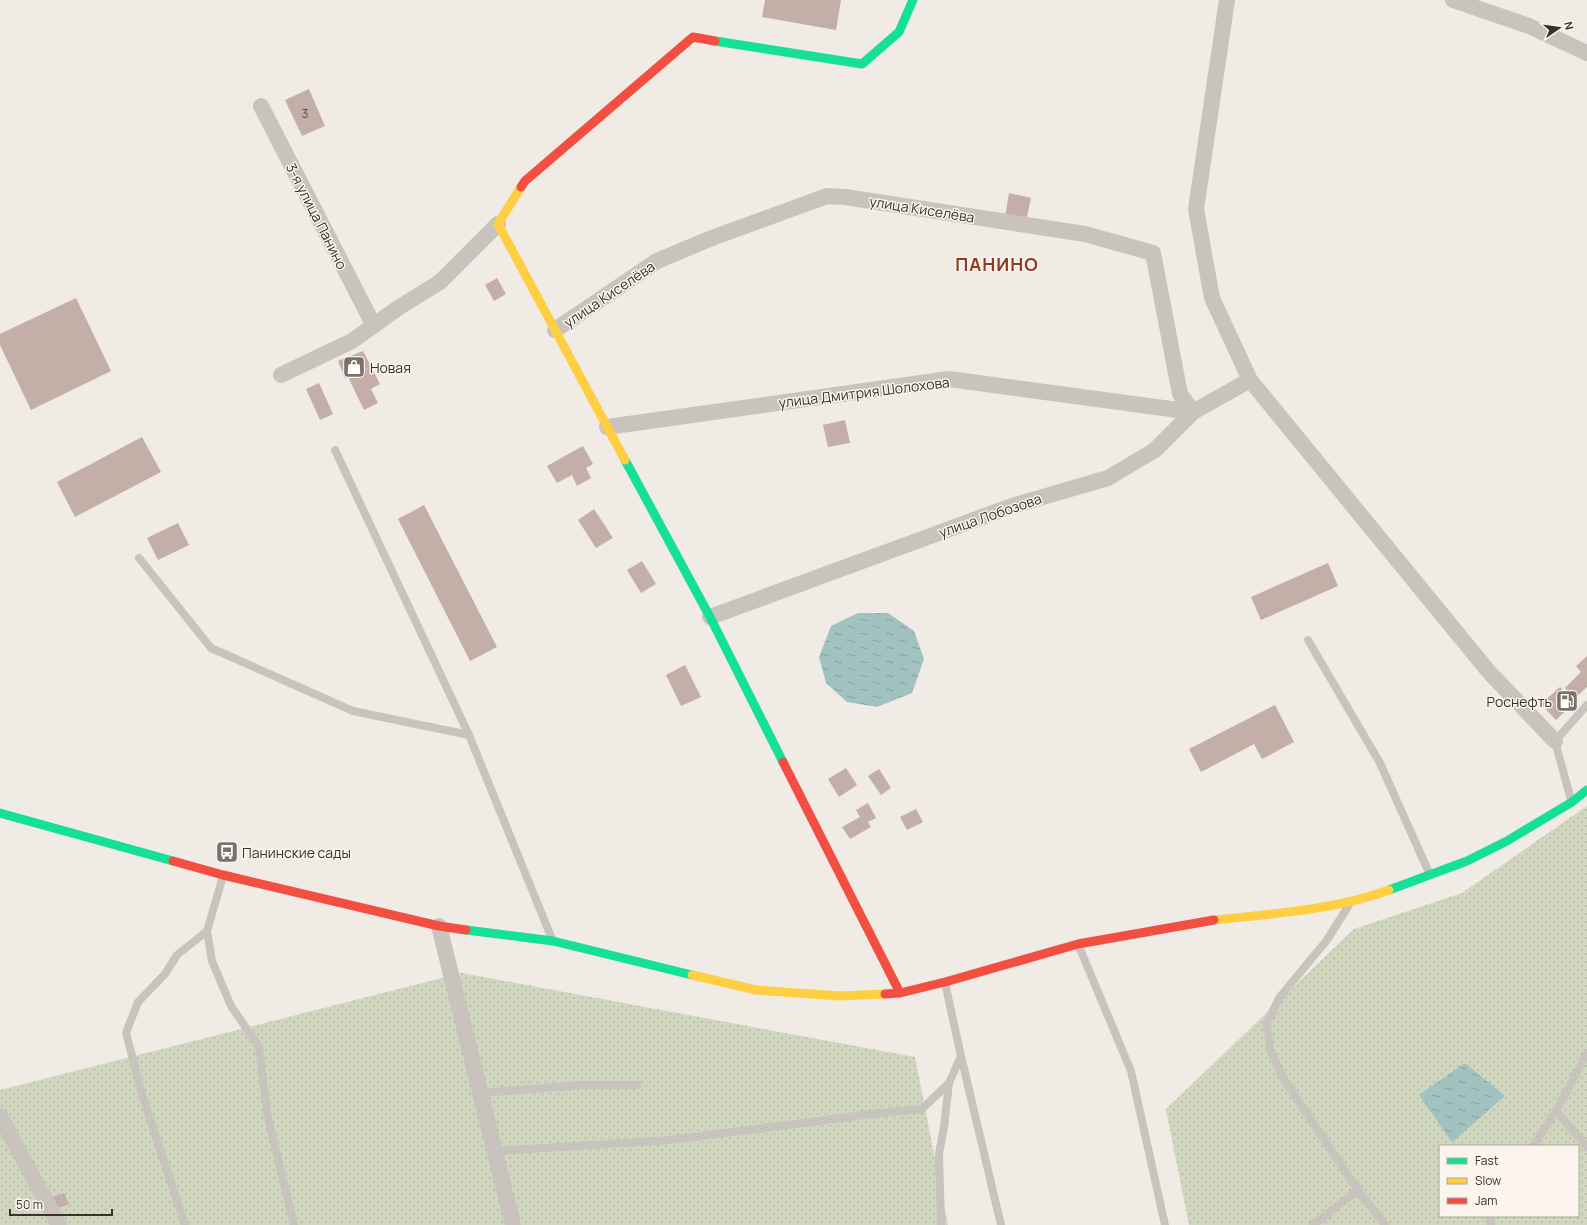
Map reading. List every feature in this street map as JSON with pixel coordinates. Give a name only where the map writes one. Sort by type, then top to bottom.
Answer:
[{"type":"main road","points":[[900,993],[710,617],[498,224],[525,181],[692,37],[862,64],[899,32],[913,0]]},
{"type":"main road","points":[[0,813],[223,875],[439,926],[553,941],[756,990],[840,996],[900,993],[945,982],[1078,944],[1212,920],[1290,912],[1367,898],[1467,861],[1507,841],[1572,802],[1587,790]]},
{"type":"street","points":[[1227,0],[1196,209],[1212,298],[1250,380],[1490,672],[1555,741]]},
{"type":"street","points":[[1453,0],[1529,26],[1587,53]]},
{"type":"street","name":"3-я улица Панино","points":[[261,106],[374,326]]},
{"type":"street","name":"улица Киселёва","points":[[555,330],[657,261],[712,238],[827,196],[845,197],[1085,234],[1153,253],[1180,394],[1193,412]]},
{"type":"street","points":[[281,375],[352,341],[440,282],[498,224]]},
{"type":"street","name":"улица Дмитрия Шолохова","points":[[607,427],[949,379],[1193,412]]},
{"type":"street","name":"улица Лобозова","points":[[710,617],[1012,506],[1108,478],[1155,450],[1193,412],[1250,380]]},
{"type":"street","points":[[439,926],[513,1225]]},
{"type":"street","points":[[0,1116],[59,1225]]},
{"type":"lane","points":[[335,450],[469,735],[553,941]]},
{"type":"lane","points":[[139,558],[211,648],[353,711],[469,735]]},
{"type":"lane","points":[[1308,640],[1380,763],[1431,875]]},
{"type":"lane","points":[[1572,802],[1555,741],[1587,705]]},
{"type":"lane","points":[[223,875],[207,931],[212,961],[231,1006],[259,1047],[267,1113],[294,1225]]},
{"type":"lane","points":[[1352,900],[1327,940],[1279,998],[1267,1023],[1270,1050],[1284,1079],[1358,1190],[1385,1225]]},
{"type":"lane","points":[[185,1225],[142,1094],[126,1033],[138,1002],[165,974],[177,954],[207,931]]},
{"type":"lane","points":[[1078,944],[1131,1071],[1165,1225]]},
{"type":"lane","points":[[945,982],[1001,1225]]},
{"type":"lane","points":[[1534,1145],[1556,1111],[1587,1054]]},
{"type":"lane","points":[[941,1225],[939,1154],[949,1083],[961,1056]]},
{"type":"lane","points":[[495,1151],[671,1140],[871,1114],[922,1109],[949,1083]]},
{"type":"lane","points":[[480,1093],[584,1085],[637,1086]]},
{"type":"lane","points":[[1556,1111],[1587,1147]]},
{"type":"lane","points":[[1313,1225],[1358,1190]]},
{"type":"green space","points":[[1587,806],[1587,1225],[1189,1225],[1166,1109],[1354,929],[1462,893]]},
{"type":"green space","points":[[462,973],[915,1057],[948,1225],[0,1225],[0,1090]]},
{"type":"water","points":[[858,613],[888,613],[914,631],[924,659],[912,693],[877,707],[847,702],[826,683],[819,657],[831,626]]},
{"type":"water","points":[[1465,1063],[1505,1096],[1452,1142],[1419,1095]]},
{"type":"building","points":[[765,0],[841,0],[836,30],[762,17]]},
{"type":"building","points":[[309,89],[325,126],[302,136],[285,100]]},
{"type":"building","points":[[1009,193],[1031,198],[1026,221],[1005,217]]},
{"type":"building","points":[[497,278],[506,294],[494,301],[485,285]]},
{"type":"building","points":[[76,298],[111,371],[31,410],[0,345],[0,334]]},
{"type":"building","points":[[363,351],[380,384],[371,389],[378,403],[364,410],[349,379],[369,368],[345,378],[338,361]]},
{"type":"building","points":[[319,383],[333,414],[320,420],[306,389]]},
{"type":"building","points":[[845,420],[850,443],[828,447],[823,425]]},
{"type":"building","points":[[142,437],[161,472],[75,517],[57,482]]},
{"type":"building","points":[[583,446],[593,464],[586,468],[591,478],[577,486],[572,475],[557,483],[547,466]]},
{"type":"building","points":[[424,505],[497,647],[470,661],[398,519]]},
{"type":"building","points":[[594,509],[613,538],[596,548],[578,520]]},
{"type":"building","points":[[178,523],[189,545],[158,560],[147,538]]},
{"type":"building","points":[[642,561],[656,584],[641,593],[627,570]]},
{"type":"building","points":[[1328,563],[1338,586],[1261,620],[1251,597]]},
{"type":"building","points":[[1587,656],[1587,687],[1575,698],[1565,688],[1581,672],[1576,666]]},
{"type":"building","points":[[685,665],[701,697],[681,706],[666,675]]},
{"type":"building","points":[[1560,687],[1575,702],[1556,720],[1541,704]]},
{"type":"building","points":[[1275,705],[1294,742],[1262,759],[1254,744],[1201,772],[1189,749]]},
{"type":"building","points":[[846,768],[857,785],[839,797],[828,779]]},
{"type":"building","points":[[879,769],[891,788],[881,795],[868,776]]},
{"type":"building","points":[[868,803],[876,818],[868,822],[871,827],[850,839],[842,827],[860,817],[856,810]]},
{"type":"building","points":[[916,809],[923,822],[907,830],[900,817]]},
{"type":"building","points":[[64,1193],[69,1204],[58,1208],[53,1197]]},
{"type":"traffic: fast","points":[[715,41],[862,64],[899,32],[913,0]]},
{"type":"traffic: fast","points":[[625,460],[710,617],[783,762]]},
{"type":"traffic: fast","points":[[1389,890],[1467,861],[1507,841],[1572,802],[1587,790]]},
{"type":"traffic: fast","points":[[0,813],[173,861]]},
{"type":"traffic: fast","points":[[466,930],[553,941],[692,975]]},
{"type":"traffic: slow","points":[[521,187],[498,224],[625,460]]},
{"type":"traffic: slow","points":[[1214,920],[1325,907],[1368,897],[1389,890]]},
{"type":"traffic: slow","points":[[692,975],[756,990],[840,996],[885,994]]},
{"type":"traffic: jam","points":[[521,187],[525,181],[693,37],[715,41]]},
{"type":"traffic: jam","points":[[783,762],[900,993]]},
{"type":"traffic: jam","points":[[173,861],[223,875],[439,926],[466,930]]},
{"type":"traffic: jam","points":[[885,994],[900,993],[945,982],[1078,944],[1214,920]]},
{"type":"place","name":"Новая","points":[[354,367]]},
{"type":"place","name":"Роснефть","points":[[1567,701]]},
{"type":"place","name":"Панинские сады","points":[[227,852]]},
{"type":"district","name":"ПАНИНО","points":[[997,264]]}]
